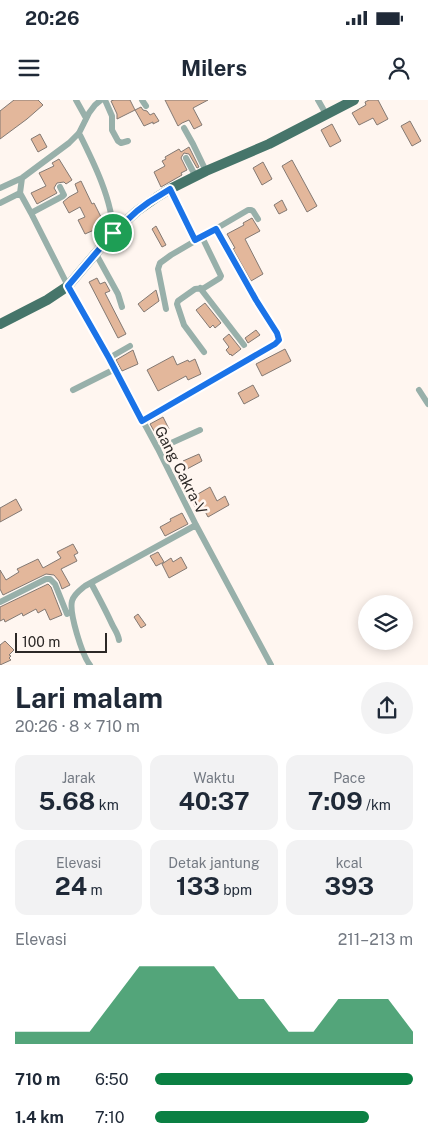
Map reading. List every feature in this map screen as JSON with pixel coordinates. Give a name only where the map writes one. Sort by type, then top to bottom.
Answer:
[{"type":"main road","points":[[0,324],[47,300],[68,286],[113,233],[149,202],[206,171],[269,144],[354,100]]},
{"type":"street","points":[[76,100],[86,118]]},
{"type":"street","points":[[0,188],[22,178],[69,142],[79,133],[92,109],[101,100]]},
{"type":"street","points":[[105,100],[112,113],[112,127],[118,141],[121,143],[128,141]]},
{"type":"street","points":[[318,100],[326,114]]},
{"type":"street","points":[[184,128],[206,171]]},
{"type":"street","points":[[79,133],[100,181],[112,219],[113,233]]},
{"type":"street","points":[[186,158],[196,176]]},
{"type":"street","points":[[0,203],[20,193],[22,178]]},
{"type":"street","points":[[32,213],[63,196],[64,194],[60,187]]},
{"type":"street","points":[[170,189],[221,276],[204,288],[195,289],[176,304],[184,325],[204,352]]},
{"type":"street","name":"Gang Cakra-V","points":[[20,193],[271,665]]},
{"type":"street","points":[[166,309],[158,266],[160,263],[198,238],[251,210],[258,219]]},
{"type":"street","points":[[142,421],[278,341],[277,333],[216,229]]},
{"type":"street","points":[[96,254],[118,294],[122,307]]},
{"type":"street","points":[[200,288],[244,345]]},
{"type":"street","points":[[109,358],[130,346]]},
{"type":"street","points":[[73,390],[114,369]]},
{"type":"street","points":[[419,390],[428,404]]},
{"type":"street","points":[[158,450],[200,430]]},
{"type":"street","points":[[90,665],[83,652],[72,608],[73,599],[78,591],[196,525]]},
{"type":"street","points":[[0,602],[50,578],[55,584],[67,614]]},
{"type":"street","points":[[91,583],[118,634],[119,640]]},
{"type":"building","points":[[14,100],[38,100],[43,105],[0,139],[0,111]]},
{"type":"building","points":[[130,100],[135,110],[117,119],[117,114],[111,101]]},
{"type":"building","points":[[165,100],[208,100],[193,108],[202,125],[194,129],[189,120],[178,126]]},
{"type":"building","points":[[378,100],[388,119],[377,125],[373,118],[359,125],[352,113],[366,105],[365,102]]},
{"type":"building","points":[[141,107],[150,115],[154,113],[159,121],[144,126],[135,110]]},
{"type":"building","points":[[410,121],[421,141],[412,146],[401,126]]},
{"type":"building","points":[[332,124],[341,141],[330,147],[321,130]]},
{"type":"building","points":[[40,134],[47,147],[38,152],[31,139]]},
{"type":"building","points":[[189,147],[199,167],[197,168],[189,154],[184,153],[181,158],[187,170],[161,187],[154,172],[165,166],[162,161],[166,159],[165,157],[179,149],[181,152]]},
{"type":"building","points":[[59,159],[72,180],[66,184],[64,182],[57,183],[54,188],[57,193],[37,204],[31,193],[46,186],[39,173],[54,166],[52,163]]},
{"type":"building","points":[[292,160],[317,206],[307,212],[282,166]]},
{"type":"building","points":[[263,162],[272,179],[262,185],[253,168]]},
{"type":"building","points":[[81,181],[106,227],[85,234],[78,220],[85,217],[80,207],[69,213],[63,202],[78,192],[75,184]]},
{"type":"building","points":[[282,200],[287,210],[279,214],[274,205]]},
{"type":"building","points":[[252,218],[260,231],[245,239],[263,274],[251,281],[227,234],[244,225],[243,223]]},
{"type":"building","points":[[156,226],[166,245],[162,247],[152,229]]},
{"type":"building","points":[[97,278],[100,284],[105,282],[110,291],[105,293],[126,334],[118,338],[89,282]]},
{"type":"building","points":[[156,290],[159,301],[144,312],[138,304]]},
{"type":"building","points":[[205,303],[221,323],[215,328],[213,325],[210,328],[196,310]]},
{"type":"building","points":[[256,330],[260,335],[248,343],[245,338]]},
{"type":"building","points":[[229,334],[241,349],[232,356],[226,350],[229,347],[223,339]]},
{"type":"building","points":[[285,349],[291,361],[262,376],[256,364]]},
{"type":"building","points":[[133,350],[138,364],[122,371],[116,360]]},
{"type":"building","points":[[173,356],[177,365],[195,359],[201,374],[188,380],[186,376],[158,391],[147,370]]},
{"type":"building","points":[[253,385],[259,396],[244,404],[238,393]]},
{"type":"building","points":[[163,417],[169,429],[157,436],[150,424]]},
{"type":"building","points":[[199,454],[202,461],[187,469],[183,461]]},
{"type":"building","points":[[210,487],[217,501],[225,496],[229,505],[208,517],[201,504],[195,507],[191,498]]},
{"type":"building","points":[[16,499],[22,510],[0,522],[0,508]]},
{"type":"building","points":[[182,513],[188,524],[165,536],[160,527]]},
{"type":"building","points":[[73,544],[78,553],[74,555],[77,561],[61,569],[70,585],[62,589],[54,575],[46,574],[3,595],[0,589],[0,570],[6,580],[19,572],[17,569],[38,559],[43,568],[61,558],[57,552]]},
{"type":"building","points":[[158,552],[164,562],[156,566],[150,556]]},
{"type":"building","points":[[181,557],[187,568],[169,578],[162,564],[171,558],[173,562]]},
{"type":"building","points":[[48,584],[62,615],[50,620],[45,609],[38,613],[36,609],[23,616],[22,613],[5,622],[4,619],[0,621],[0,607]]},
{"type":"building","points":[[138,614],[146,625],[141,628],[134,617]]},
{"type":"building","points":[[5,641],[14,650],[9,655],[11,660],[0,665],[0,645]]},
{"type":"route","points":[[170,189],[195,240],[216,229],[277,333],[279,340],[142,421],[68,286],[113,233],[137,211],[170,189]]}]
